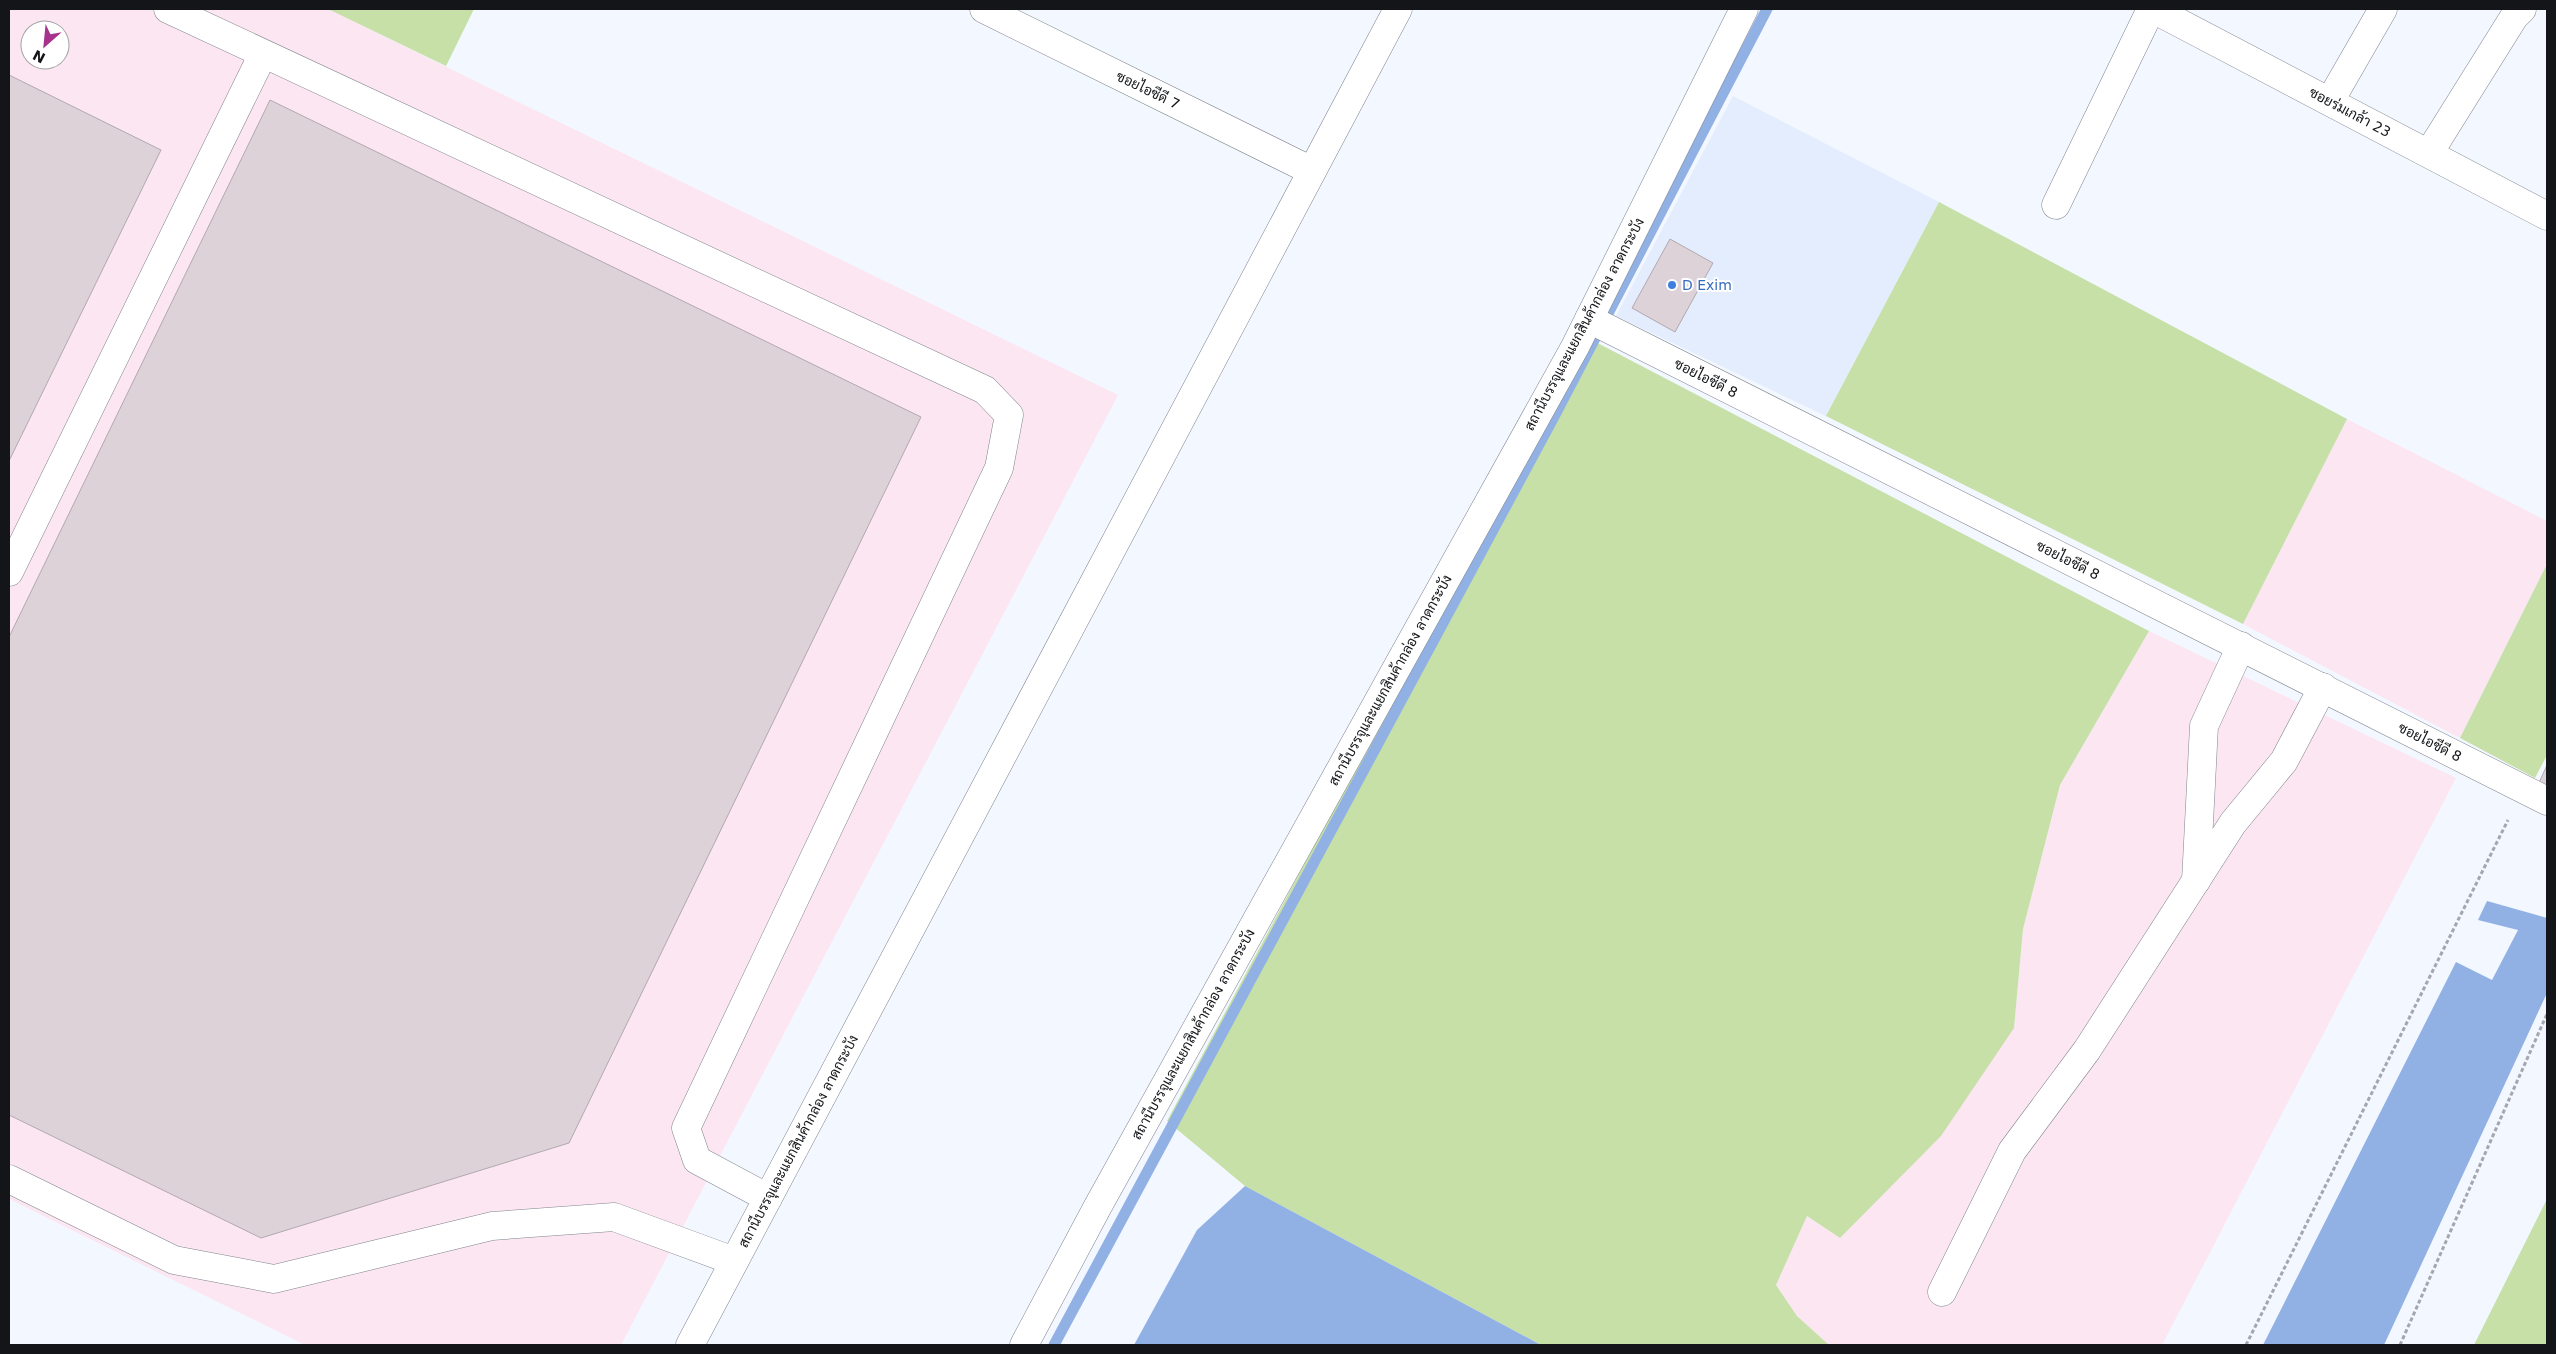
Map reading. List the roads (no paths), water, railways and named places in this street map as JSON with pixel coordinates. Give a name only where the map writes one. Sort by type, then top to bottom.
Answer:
[{"type":"street","points":[[168,9],[985,390],[1009,416],[999,468],[686,1128],[697,1160],[768,1198]]},
{"type":"street","name":"ซอยไอซีดี 7","points":[[984,9],[1312,171]]},
{"type":"street","name":"สถานีบรรจุและแยกสินค้ากล่อง ลาดกระบัง","points":[[690,1345],[1398,9]]},
{"type":"street","name":"สถานีบรรจุและแยกสินค้ากล่อง ลาดกระบัง","points":[[1024,1345],[1098,1206],[1590,320],[1744,9]]},
{"type":"street","points":[[2056,205],[2152,9]]},
{"type":"street","name":"ซอยร่มเกล้า 23","points":[[2152,9],[2547,216]]},
{"type":"street","points":[[2330,102],[2383,9]]},
{"type":"street","points":[[2429,153],[2514,18],[2522,9]]},
{"type":"street","points":[[9,572],[263,54]]},
{"type":"street","name":"ซอยไอซีดี 8","points":[[1590,320],[2536,795]]},
{"type":"street","points":[[2196,882],[2204,726],[2241,646]]},
{"type":"street","points":[[1942,1292],[2012,1152],[2087,1050],[2234,823],[2284,761],[2323,687]]},
{"type":"street","points":[[9,1179],[174,1260],[274,1279],[492,1226],[614,1217],[734,1261]]},
{"type":"water","points":[[2487,901],[2547,918],[2547,993],[2384,1345],[2263,1345],[2456,962],[2492,980],[2518,930],[2478,920]]},
{"type":"water","points":[[1245,1186],[1541,1345],[1134,1345],[1197,1230]]},
{"type":"waterway","points":[[1054,1345],[1556,413],[1767,9]]},
{"type":"place","name":"D Exim","points":[[1672,285]]}]
